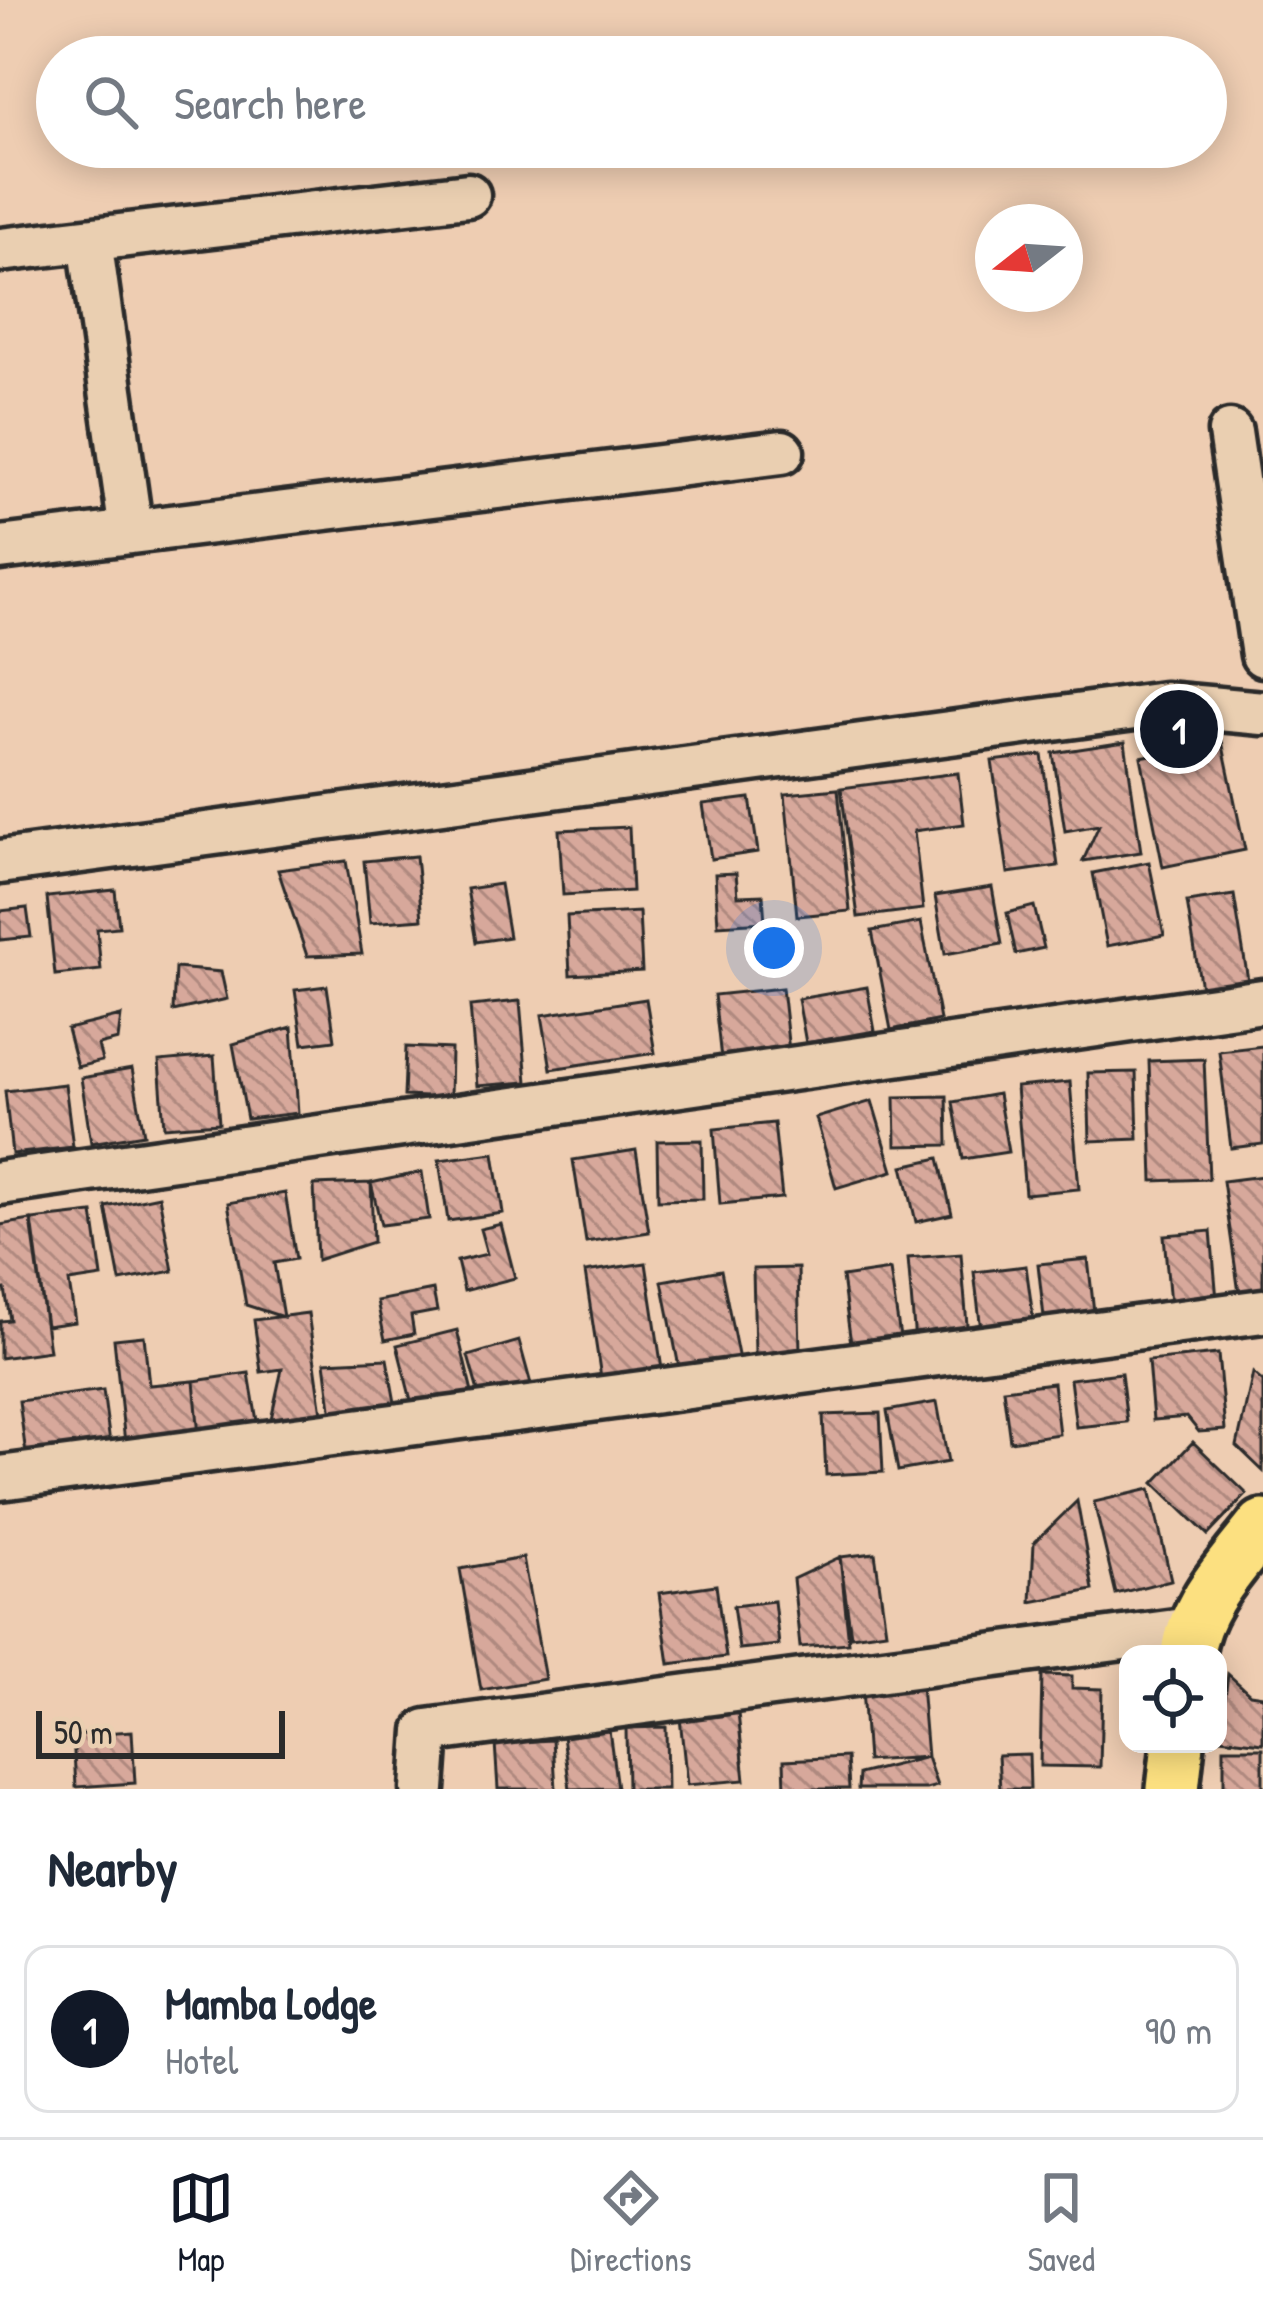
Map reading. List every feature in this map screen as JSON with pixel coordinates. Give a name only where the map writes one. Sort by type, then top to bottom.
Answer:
[{"type":"main road","points":[[1190,1641],[1214,1590],[1263,1526]]},
{"type":"main road","points":[[1173,1789],[1177,1753]]},
{"type":"street","points":[[0,250],[468,195]]},
{"type":"street","points":[[90,240],[131,532]]},
{"type":"street","points":[[1230,432],[1263,655]]},
{"type":"street","points":[[0,548],[782,452]]},
{"type":"street","points":[[0,862],[1164,704],[1263,713]]},
{"type":"street","points":[[0,1183],[1263,1001]]},
{"type":"street","points":[[0,1478],[1263,1311]]},
{"type":"street","points":[[423,1789],[427,1731],[1190,1641]]},
{"type":"building","points":[[1222,741],[1245,850],[1163,867],[1141,757]]},
{"type":"building","points":[[1125,742],[1141,852],[1083,861],[1099,825],[1065,831],[1053,753]]},
{"type":"building","points":[[1042,755],[1058,866],[1008,873],[992,761]]},
{"type":"building","points":[[958,773],[964,824],[914,831],[923,909],[858,917],[841,788]]},
{"type":"building","points":[[838,789],[850,911],[797,916],[785,794]]},
{"type":"building","points":[[750,798],[758,852],[711,859],[703,804]]},
{"type":"building","points":[[629,827],[632,891],[563,895],[559,830]]},
{"type":"building","points":[[416,856],[422,919],[370,923],[364,861]]},
{"type":"building","points":[[346,861],[362,954],[307,956],[278,870]]},
{"type":"building","points":[[1149,862],[1164,935],[1107,946],[1093,873]]},
{"type":"building","points":[[736,873],[738,896],[763,895],[765,922],[718,925],[715,874]]},
{"type":"building","points":[[500,884],[509,937],[476,942],[467,889]]},
{"type":"building","points":[[992,887],[1002,944],[945,954],[935,896]]},
{"type":"building","points":[[115,890],[119,927],[97,929],[101,970],[55,975],[47,897]]},
{"type":"building","points":[[1234,895],[1248,980],[1201,988],[1187,902]]},
{"type":"building","points":[[1034,906],[1044,948],[1016,954],[1007,913]]},
{"type":"building","points":[[27,908],[31,937],[0,940],[0,911]]},
{"type":"building","points":[[639,912],[642,971],[570,975],[567,916]]},
{"type":"building","points":[[921,922],[940,1020],[891,1030],[872,931]]},
{"type":"building","points":[[175,968],[221,972],[227,999],[173,1011]]},
{"type":"building","points":[[327,986],[335,1040],[303,1044],[295,990]]},
{"type":"building","points":[[867,987],[875,1031],[806,1043],[798,999]]},
{"type":"building","points":[[782,988],[789,1051],[721,1059],[714,995]]},
{"type":"building","points":[[646,999],[655,1053],[551,1069],[542,1015]]},
{"type":"building","points":[[520,1001],[527,1082],[477,1086],[470,1006]]},
{"type":"building","points":[[121,1016],[118,1040],[98,1045],[102,1061],[77,1067],[67,1029]]},
{"type":"building","points":[[292,1027],[298,1113],[247,1119],[233,1044]]},
{"type":"building","points":[[1263,1046],[1263,1144],[1231,1148],[1219,1051]]},
{"type":"building","points":[[406,1047],[451,1049],[450,1098],[404,1096]]},
{"type":"building","points":[[214,1056],[219,1123],[164,1127],[159,1061]]},
{"type":"building","points":[[1204,1059],[1209,1179],[1153,1181],[1149,1061]]},
{"type":"building","points":[[132,1069],[144,1134],[91,1143],[81,1078]]},
{"type":"building","points":[[1136,1072],[1138,1139],[1090,1141],[1088,1073]]},
{"type":"building","points":[[1070,1082],[1079,1189],[1025,1194],[1016,1087]]},
{"type":"building","points":[[65,1084],[73,1147],[12,1154],[5,1091]]},
{"type":"building","points":[[998,1094],[1008,1152],[963,1159],[953,1102]]},
{"type":"building","points":[[947,1096],[948,1145],[896,1146],[895,1097]]},
{"type":"building","points":[[872,1101],[893,1171],[836,1188],[816,1118]]},
{"type":"building","points":[[774,1123],[782,1198],[720,1204],[714,1129]]},
{"type":"building","points":[[702,1140],[703,1199],[658,1200],[657,1141]]},
{"type":"building","points":[[636,1150],[649,1232],[586,1242],[573,1160]]},
{"type":"building","points":[[494,1153],[503,1213],[448,1221],[439,1160]]},
{"type":"building","points":[[939,1158],[952,1214],[916,1222],[903,1166]]},
{"type":"building","points":[[422,1172],[429,1219],[381,1225],[371,1183]]},
{"type":"building","points":[[1263,1176],[1263,1297],[1240,1300],[1223,1181]]},
{"type":"building","points":[[371,1183],[373,1242],[317,1260],[314,1185]]},
{"type":"building","points":[[285,1193],[296,1259],[274,1263],[283,1317],[246,1305],[228,1203]]},
{"type":"building","points":[[159,1196],[173,1271],[120,1281],[106,1207]]},
{"type":"building","points":[[93,1213],[102,1277],[69,1282],[75,1322],[46,1326],[32,1220]]},
{"type":"building","points":[[31,1220],[49,1351],[0,1358],[0,1321],[10,1320],[5,1289],[0,1290],[0,1225]]},
{"type":"building","points":[[501,1224],[515,1278],[464,1291],[457,1261],[487,1254],[480,1229]]},
{"type":"building","points":[[1211,1231],[1217,1300],[1170,1304],[1164,1235]]},
{"type":"building","points":[[961,1254],[968,1337],[915,1342],[908,1258]]},
{"type":"building","points":[[1088,1259],[1095,1321],[1045,1326],[1038,1264]]},
{"type":"building","points":[[646,1263],[663,1376],[602,1384],[585,1272]]},
{"type":"building","points":[[1026,1266],[1034,1324],[981,1330],[974,1272]]},
{"type":"building","points":[[798,1268],[800,1352],[755,1353],[753,1269]]},
{"type":"building","points":[[721,1270],[739,1360],[680,1372],[662,1281]]},
{"type":"building","points":[[890,1270],[901,1344],[852,1351],[842,1277]]},
{"type":"building","points":[[433,1290],[437,1311],[411,1316],[414,1334],[385,1340],[377,1301]]},
{"type":"building","points":[[308,1313],[323,1421],[269,1428],[282,1369],[261,1372],[254,1320]]},
{"type":"building","points":[[457,1330],[474,1401],[415,1416],[397,1345]]},
{"type":"building","points":[[144,1336],[149,1385],[194,1381],[199,1436],[125,1443],[114,1339]]},
{"type":"building","points":[[519,1341],[532,1388],[481,1402],[468,1356]]},
{"type":"building","points":[[1218,1354],[1225,1430],[1199,1432],[1187,1417],[1153,1420],[1148,1361]]},
{"type":"building","points":[[387,1359],[396,1408],[332,1416],[325,1362]]},
{"type":"building","points":[[249,1373],[258,1427],[199,1436],[194,1381]]},
{"type":"building","points":[[1121,1373],[1127,1422],[1076,1427],[1070,1379]]},
{"type":"building","points":[[1253,1373],[1263,1382],[1263,1471],[1237,1446]]},
{"type":"building","points":[[1053,1383],[1059,1434],[1010,1441],[1003,1389]]},
{"type":"building","points":[[103,1390],[111,1451],[27,1462],[19,1401]]},
{"type":"building","points":[[937,1402],[948,1462],[898,1471],[887,1411]]},
{"type":"building","points":[[880,1413],[883,1472],[826,1475],[823,1415]]},
{"type":"building","points":[[1193,1442],[1247,1494],[1208,1535],[1154,1483]]},
{"type":"building","points":[[1150,1489],[1171,1580],[1116,1594],[1094,1502]]},
{"type":"building","points":[[1077,1501],[1093,1590],[1031,1602],[1034,1543]]},
{"type":"building","points":[[875,1553],[886,1631],[851,1636],[840,1557]]},
{"type":"building","points":[[840,1557],[849,1643],[800,1647],[793,1579]]},
{"type":"building","points":[[523,1558],[545,1679],[481,1690],[460,1569]]},
{"type":"building","points":[[716,1585],[726,1657],[669,1664],[659,1593]]},
{"type":"building","points":[[774,1601],[779,1645],[739,1649],[733,1606]]},
{"type":"building","points":[[1228,1674],[1250,1694],[1263,1696],[1263,1743],[1227,1739]]},
{"type":"building","points":[[1042,1675],[1072,1676],[1072,1688],[1102,1689],[1100,1767],[1040,1766]]},
{"type":"building","points":[[921,1685],[927,1757],[867,1761],[862,1689]]},
{"type":"building","points":[[738,1713],[745,1780],[687,1785],[680,1718]]},
{"type":"building","points":[[666,1727],[667,1789],[627,1789],[626,1728]]},
{"type":"building","points":[[609,1730],[617,1788],[570,1789],[563,1736]]},
{"type":"building","points":[[132,1731],[135,1783],[76,1787],[73,1735]]},
{"type":"building","points":[[553,1740],[556,1789],[498,1789],[495,1743]]},
{"type":"building","points":[[1227,1748],[1263,1748],[1263,1789],[1224,1789]]},
{"type":"building","points":[[1029,1754],[1030,1789],[1000,1789],[998,1755]]},
{"type":"building","points":[[847,1757],[849,1789],[785,1789],[784,1760]]},
{"type":"building","points":[[927,1757],[937,1786],[858,1789],[859,1774]]},
{"type":"place","name":"Mamba Lodge","points":[[1179,729]]}]
